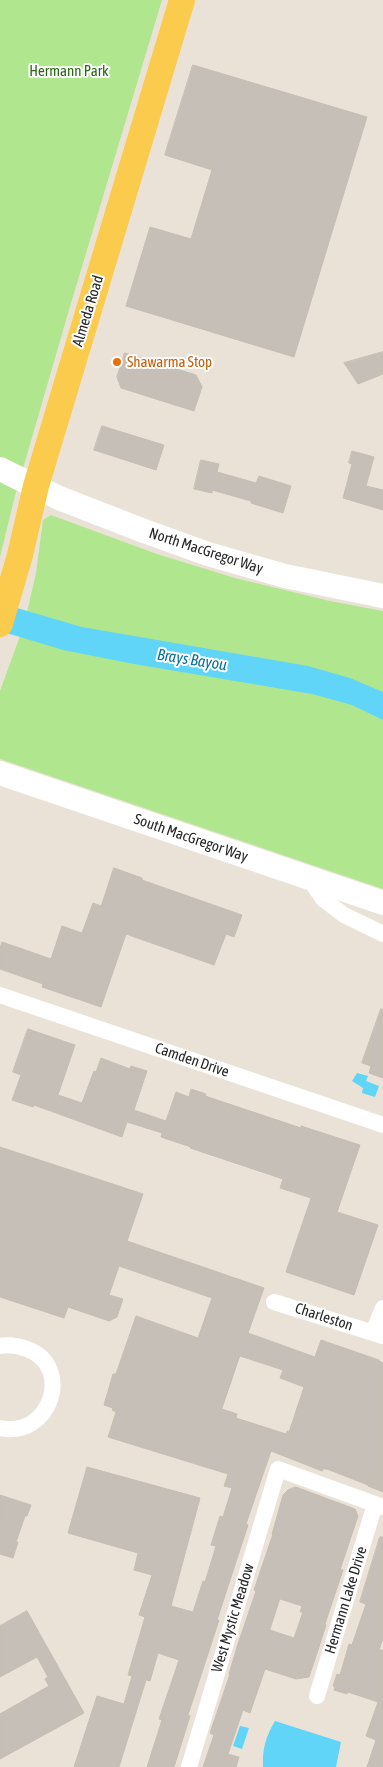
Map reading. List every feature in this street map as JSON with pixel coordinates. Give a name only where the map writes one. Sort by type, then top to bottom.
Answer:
[{"type":"main road","name":"Almeda Road","points":[[0,624],[20,555],[36,486],[182,0]]},
{"type":"main road","name":"North MacGregor Way","points":[[0,469],[59,498],[208,554],[283,576],[383,596]]},
{"type":"main road","name":"South MacGregor Way","points":[[0,773],[383,903]]},
{"type":"street","points":[[309,878],[323,899],[344,916],[383,934]]},
{"type":"street","name":"Camden Drive","points":[[0,995],[383,1125]]},
{"type":"street","name":"Charleston","points":[[274,1302],[378,1334]]},
{"type":"street","points":[[378,1334],[383,1308]]},
{"type":"street","points":[[0,1346],[18,1346],[32,1350],[49,1370],[52,1396],[48,1407],[40,1418],[29,1425],[19,1429],[7,1430],[0,1428]]},
{"type":"street","name":"West Mystic Meadow","points":[[189,1767],[278,1469],[379,1505]]},
{"type":"street","name":"Hermann Lake Drive","points":[[318,1696],[379,1505]]},
{"type":"green space","name":"Hermann Park","points":[[0,0],[162,0],[69,310],[15,496],[0,557]]},
{"type":"green space","points":[[51,515],[157,554],[235,578],[330,601],[383,611],[383,889],[0,759],[0,691],[24,625],[36,573],[43,520]]},
{"type":"water","name":"Brays Bayou","points":[[0,603],[82,627],[308,666],[350,678],[383,692],[383,720],[352,705],[312,694],[63,650],[0,631]]},
{"type":"water","points":[[357,1073],[368,1076],[366,1081],[379,1086],[375,1097],[362,1093],[363,1088],[352,1081]]},
{"type":"water","points":[[275,1721],[341,1742],[336,1767],[263,1767],[265,1743]]},
{"type":"water","points":[[240,1726],[249,1728],[242,1749],[233,1746]]},
{"type":"building","points":[[193,65],[367,117],[294,357],[126,306],[150,227],[191,239],[212,170],[165,155]]},
{"type":"building","points":[[383,352],[383,374],[358,384],[344,363]]},
{"type":"building","points":[[125,353],[196,375],[202,387],[194,411],[121,388],[117,377]]},
{"type":"building","points":[[102,426],[164,445],[156,470],[94,450]]},
{"type":"building","points":[[352,451],[374,457],[366,486],[383,490],[383,510],[343,498],[352,464],[349,463]]},
{"type":"building","points":[[201,460],[219,464],[217,472],[256,483],[259,476],[291,486],[283,513],[251,503],[251,501],[212,490],[212,493],[194,489]]},
{"type":"building","points":[[114,868],[142,878],[142,880],[242,915],[234,937],[226,934],[214,965],[126,934],[101,1007],[42,987],[43,984],[0,969],[0,948],[2,942],[51,959],[62,926],[82,933],[93,903],[101,906]]},
{"type":"building","points":[[381,1009],[383,1009],[383,1078],[369,1073],[371,1066],[362,1063]]},
{"type":"building","points":[[28,1029],[75,1045],[58,1095],[82,1103],[101,1058],[130,1069],[131,1066],[147,1071],[134,1110],[166,1121],[176,1092],[189,1097],[191,1089],[206,1094],[205,1096],[301,1128],[301,1126],[360,1145],[337,1212],[378,1225],[354,1295],[286,1272],[311,1198],[280,1188],[283,1179],[190,1148],[161,1137],[162,1133],[127,1122],[122,1137],[34,1105],[33,1107],[12,1100],[21,1075],[13,1072]]},
{"type":"building","points":[[0,1147],[143,1194],[127,1241],[264,1288],[248,1333],[315,1357],[321,1340],[383,1363],[383,1492],[327,1469],[322,1471],[271,1451],[246,1524],[248,1525],[217,1620],[219,1620],[188,1715],[190,1716],[174,1767],[147,1767],[162,1720],[159,1719],[179,1660],[158,1653],[150,1681],[146,1680],[119,1767],[74,1767],[97,1696],[124,1704],[132,1676],[128,1675],[145,1617],[139,1615],[152,1575],[134,1570],[138,1553],[68,1533],[87,1467],[200,1498],[171,1606],[193,1612],[216,1546],[211,1545],[220,1516],[223,1517],[232,1488],[224,1486],[228,1474],[108,1437],[116,1412],[112,1410],[113,1408],[104,1405],[113,1374],[116,1374],[136,1316],[198,1338],[212,1298],[119,1266],[109,1295],[123,1299],[117,1317],[109,1321],[68,1307],[64,1318],[0,1297]],"holes":[[[240,1356],[283,1370],[280,1378],[304,1387],[289,1432],[287,1431],[286,1434],[236,1418],[237,1414],[222,1409]]]},
{"type":"building","points":[[296,1487],[355,1509],[358,1516],[340,1570],[343,1570],[309,1677],[296,1679],[265,1669],[250,1713],[243,1710],[228,1754],[239,1757],[236,1767],[203,1767],[214,1735],[210,1733],[256,1591],[254,1590],[273,1534],[283,1495],[288,1490]],"holes":[[[280,1599],[302,1606],[300,1612],[303,1612],[294,1638],[270,1630]]]},
{"type":"building","points":[[0,1495],[31,1505],[16,1542],[18,1542],[13,1558],[0,1554]]},
{"type":"building","points":[[380,1537],[383,1537],[383,1638],[379,1650],[383,1650],[383,1767],[367,1767],[376,1740],[366,1736],[378,1702],[348,1692],[347,1694],[334,1690],[335,1687],[333,1686],[337,1674],[340,1675],[349,1644],[352,1645],[366,1604],[360,1602]]},
{"type":"building","points":[[27,1611],[84,1713],[0,1759],[0,1714],[49,1686],[45,1679],[48,1677],[37,1657],[0,1677],[0,1626]]},
{"type":"place","name":"Shawarma Stop","points":[[117,362]]}]
